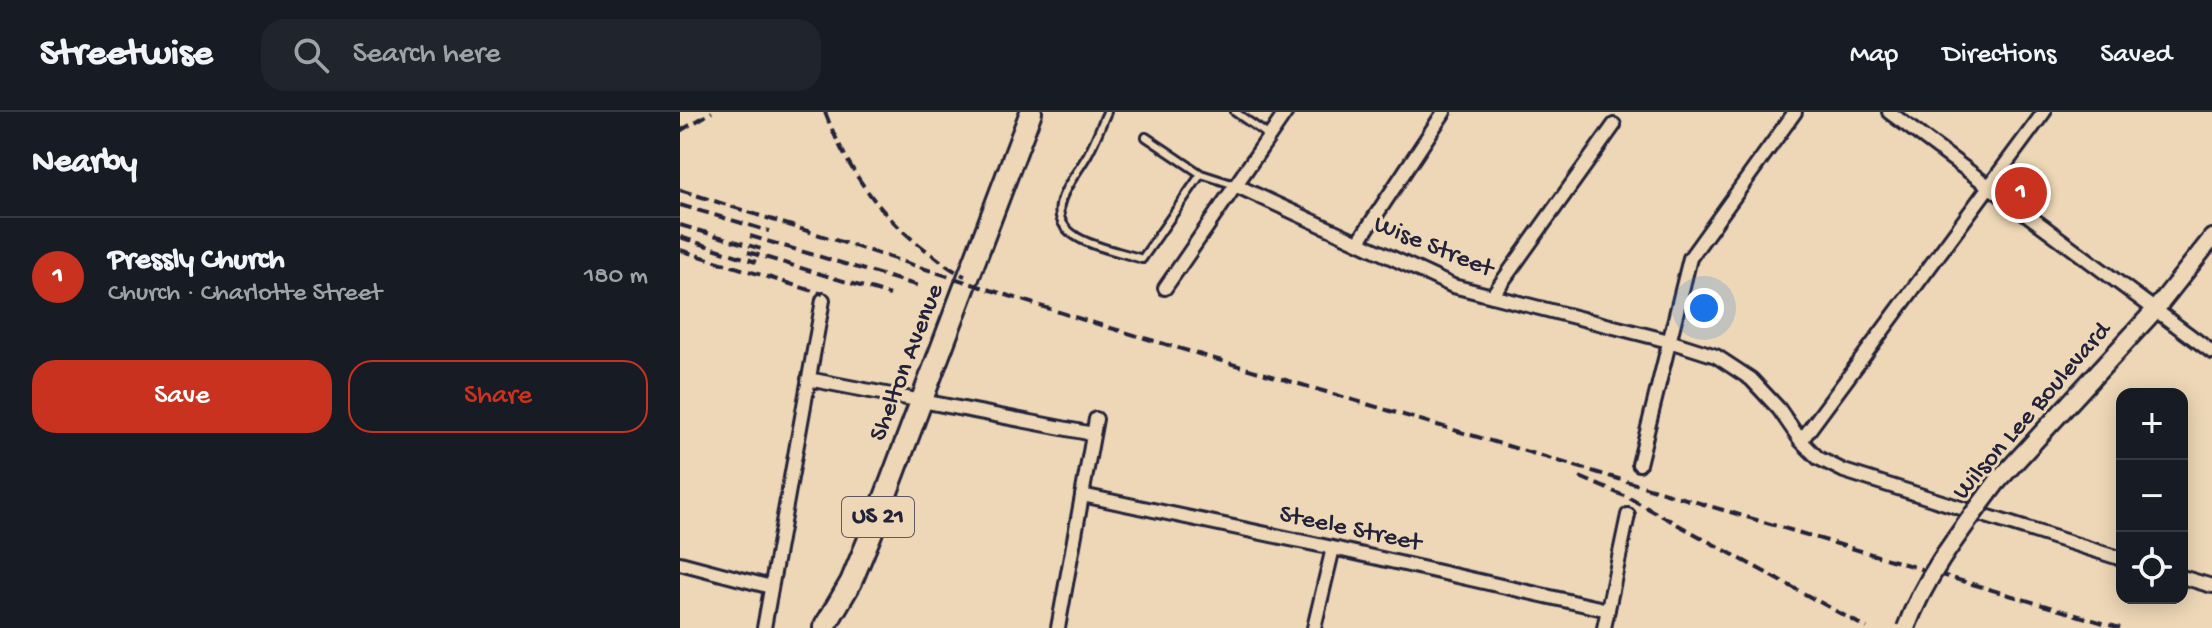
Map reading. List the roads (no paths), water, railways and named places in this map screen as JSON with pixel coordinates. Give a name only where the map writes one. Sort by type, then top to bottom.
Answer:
[{"type":"main road","name":"Shelton Avenue","points":[[824,628],[851,582],[1031,112]]},
{"type":"street","points":[[1165,288],[1286,112]]},
{"type":"street","points":[[1359,241],[1444,112]]},
{"type":"street","points":[[1639,464],[1690,258],[1795,112]]},
{"type":"street","points":[[1889,112],[2212,352]]},
{"type":"street","points":[[1801,441],[2044,112]]},
{"type":"street","points":[[1492,296],[1614,125]]},
{"type":"street","name":"Wise Street","points":[[1235,185],[1446,283],[1716,356],[1751,379],[1818,458],[1844,471],[2116,557]]},
{"type":"street","name":"Wilson Lee Boulevard","points":[[1906,628],[1942,558],[1997,482],[2155,310],[2212,238]]},
{"type":"street","points":[[764,628],[823,300]]},
{"type":"street","points":[[808,379],[1093,434]]},
{"type":"street","points":[[1058,628],[1096,419]]},
{"type":"street","name":"Steele Street","points":[[1082,495],[1608,610]]},
{"type":"street","points":[[1604,628],[1628,515]]},
{"type":"street","points":[[1314,628],[1333,548]]},
{"type":"street","points":[[680,563],[771,587]]},
{"type":"street","points":[[2188,579],[2212,586]]},
{"type":"lane","points":[[1107,112],[1088,154],[1064,190],[1058,209],[1063,224],[1076,237],[1142,259],[1201,174]]},
{"type":"lane","points":[[1235,112],[1269,136]]},
{"type":"lane","points":[[1146,137],[1201,174],[1235,185]]},
{"type":"railway","points":[[680,131],[712,112]]},
{"type":"railway","points":[[825,112],[855,174],[882,210],[915,241],[965,276]]},
{"type":"railway","points":[[680,190],[1084,320],[2120,628]]},
{"type":"railway","points":[[680,205],[769,231]]},
{"type":"railway","points":[[680,225],[761,249]]},
{"type":"railway","points":[[750,236],[919,286]]},
{"type":"railway","points":[[680,237],[756,262]]},
{"type":"railway","points":[[680,250],[823,294]]},
{"type":"railway","points":[[748,252],[890,295]]},
{"type":"railway","points":[[1580,477],[1631,499],[1867,628]]},
{"type":"place","name":"Pressly Church","points":[[2021,193]]}]
